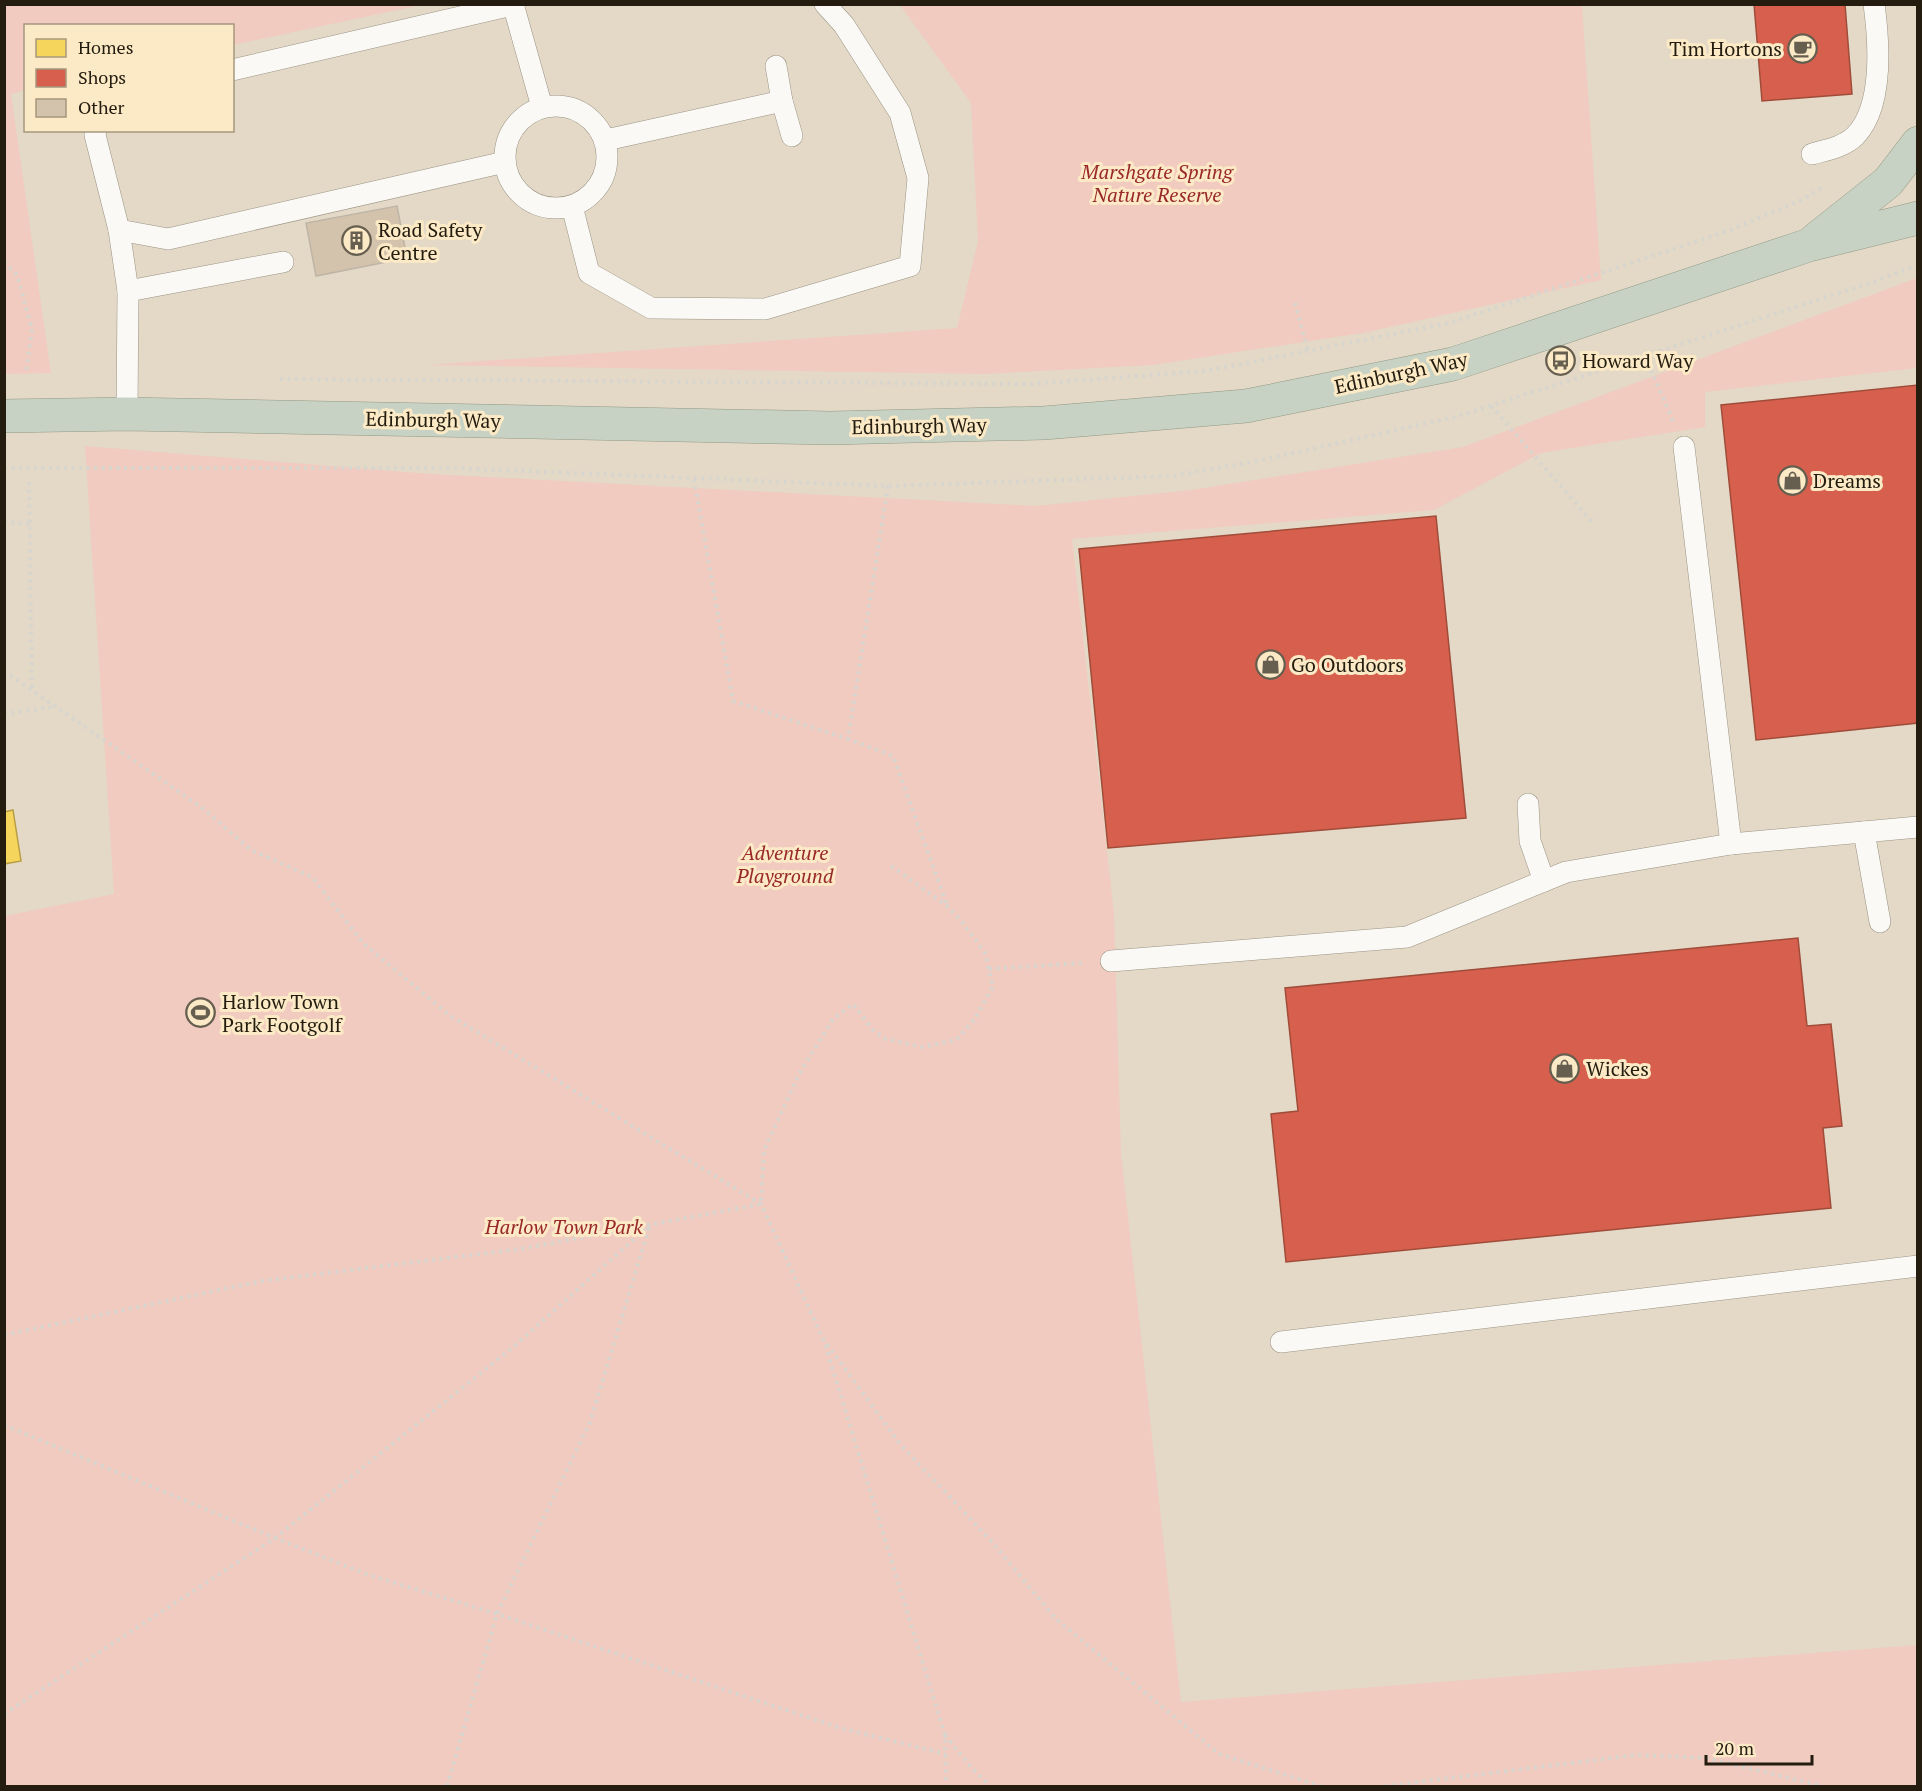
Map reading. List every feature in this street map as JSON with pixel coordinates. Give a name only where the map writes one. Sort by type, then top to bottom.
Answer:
[{"type":"highway","name":"Edinburgh Way","points":[[1809,245],[1888,182],[1917,143]]},
{"type":"highway","name":"Edinburgh Way","points":[[4,416],[127,414],[831,428],[1044,423],[1246,406],[1453,364],[1809,245],[1917,218]]},
{"type":"lane","points":[[572,206],[589,273],[651,308],[765,309],[910,266],[918,178],[900,113],[844,26],[825,4]]},
{"type":"lane","points":[[1812,154],[1837,147],[1855,136],[1869,115],[1875,91],[1879,38],[1874,4]]},
{"type":"lane","points":[[234,70],[513,5],[542,107]]},
{"type":"lane","points":[[776,66],[782,101],[792,136]]},
{"type":"lane","points":[[606,140],[782,101]]},
{"type":"lane","points":[[560,105],[579,110],[594,120],[606,140],[608,158],[605,175],[596,191],[582,202],[572,206],[554,208],[536,204],[521,195],[507,172],[506,144],[511,132],[522,118],[542,107],[560,105]]},
{"type":"lane","points":[[96,132],[119,230],[128,291],[127,414]]},
{"type":"lane","points":[[119,230],[168,238],[505,162]]},
{"type":"lane","points":[[128,291],[283,262]]},
{"type":"lane","points":[[1684,447],[1731,844]]},
{"type":"lane","points":[[1528,804],[1530,841],[1544,881]]},
{"type":"lane","points":[[1111,961],[1407,937],[1566,872],[1731,844],[1917,827]]},
{"type":"lane","points":[[1864,832],[1880,922]]},
{"type":"lane","points":[[1281,1342],[1917,1266]]},
{"type":"path","points":[[278,379],[1030,384],[1206,371],[1449,323],[1728,231],[1799,201],[1826,184]]},
{"type":"path","points":[[4,262],[17,275],[32,329],[26,374]]},
{"type":"path","points":[[1870,284],[1917,265]]},
{"type":"path","points":[[1295,303],[1308,351]]},
{"type":"path","points":[[1646,356],[1684,447]]},
{"type":"path","points":[[1491,406],[1593,523]]},
{"type":"path","points":[[694,479],[733,701],[893,756],[947,906]]},
{"type":"path","points":[[29,482],[32,691]]},
{"type":"path","points":[[848,739],[888,486]]},
{"type":"path","points":[[4,522],[30,524]]},
{"type":"path","points":[[4,671],[201,807],[251,850],[312,877],[363,943],[448,1015],[761,1204]]},
{"type":"path","points":[[4,714],[54,707]]},
{"type":"path","points":[[890,865],[947,906],[963,923],[985,953],[993,987],[974,1020],[956,1040],[922,1047],[886,1039],[873,1030],[853,1004],[833,1019],[799,1074],[764,1150],[761,1204],[824,1341],[945,1735],[946,1786]]},
{"type":"path","points":[[989,969],[1111,961]]},
{"type":"path","points":[[4,1335],[262,1281],[520,1249],[761,1204]]},
{"type":"path","points":[[4,1714],[275,1538],[512,1348],[650,1225]]},
{"type":"path","points":[[447,1786],[497,1614],[590,1422],[650,1225]]},
{"type":"path","points":[[824,1341],[900,1444],[992,1542],[1056,1619],[1220,1754],[1321,1786]]},
{"type":"path","points":[[4,1425],[369,1575],[497,1614],[840,1728],[946,1754]]},
{"type":"path","points":[[945,1735],[970,1767],[990,1786]]},
{"type":"path","points":[[1385,1786],[1636,1755],[1707,1758],[1822,1786]]},
{"type":"green space","points":[[5,4],[421,5],[234,45],[234,24],[24,24],[24,90],[11,94],[51,373],[5,374]]},
{"type":"green space","name":"Marshgate Spring Nature Reserve","points":[[900,5],[1582,5],[1601,280],[1363,333],[1153,365],[984,374],[425,365],[957,328],[978,241],[971,103]]},
{"type":"green space","name":"Harlow Town Park","points":[[1917,278],[1917,368],[1705,392],[1705,427],[1541,453],[1434,510],[1072,539],[1114,913],[1121,1153],[1181,1702],[1917,1645],[1917,1786],[5,1786],[5,916],[114,894],[85,446],[430,474],[1036,506],[1191,490],[1463,447]]},
{"type":"building: Homes","points":[[13,810],[21,861],[4,864],[4,812]]},
{"type":"building: Shops","name":"Tim Hortons","points":[[1754,4],[1845,4],[1852,94],[1762,101]]},
{"type":"building: Shops","points":[[1918,385],[1918,723],[1756,740],[1721,405]]},
{"type":"building: Shops","name":"Go Outdoors","points":[[1436,516],[1466,818],[1108,848],[1079,549]]},
{"type":"building: Shops","name":"Wickes","points":[[1798,938],[1807,1026],[1831,1024],[1842,1126],[1823,1128],[1831,1208],[1286,1262],[1271,1114],[1298,1111],[1285,988]]},
{"type":"building: Other","name":"Road Safety Centre","points":[[397,206],[407,258],[316,276],[306,223]]},
{"type":"place","name":"Tim Hortons","points":[[1803,49]]},
{"type":"place","name":"Road Safety Centre","points":[[357,241]]},
{"type":"place","name":"Howard Way","points":[[1561,361]]},
{"type":"place","name":"Dreams","points":[[1792,481]]},
{"type":"place","name":"Go Outdoors","points":[[1270,665]]},
{"type":"place","name":"Harlow Town Park Footgolf","points":[[201,1013]]},
{"type":"place","name":"Wickes","points":[[1565,1069]]},
{"type":"park label","name":"Adventure Playground","points":[[785,864]]}]
